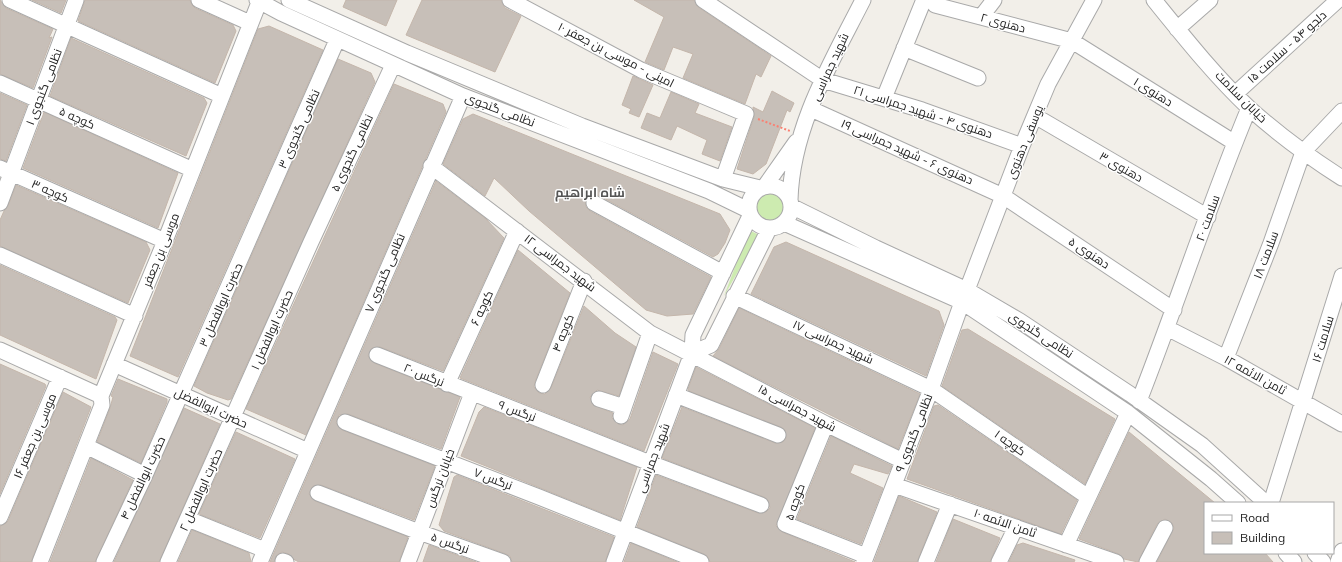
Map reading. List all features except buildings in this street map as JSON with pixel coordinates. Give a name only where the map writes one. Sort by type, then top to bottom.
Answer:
[{"type":"street","points":[[11,0],[66,27],[222,96]]},
{"type":"street","name":"نظامی گنجوی ۱","points":[[0,203],[6,171],[38,101],[76,0]]},
{"type":"street","points":[[199,0],[250,23]]},
{"type":"street","name":"نظامی گنجوی","points":[[289,0],[407,53],[582,126],[723,179],[763,187]]},
{"type":"street","name":"امینی - موسی بن جعفر ۱۰","points":[[510,0],[641,70],[746,114]]},
{"type":"street","name":"دهنوی ۴ - شهید جمراسی ۲۱","points":[[703,0],[823,80],[884,98],[1022,146]]},
{"type":"street","name":"شهید جمراسی","points":[[800,136],[823,80],[863,0]]},
{"type":"street","points":[[981,17],[994,0]]},
{"type":"street","name":"یوسفی دهنوی","points":[[964,296],[1022,146],[1048,84],[1094,0]]},
{"type":"street","name":"خیابان سلامت","points":[[1154,0],[1177,29],[1249,108],[1303,152],[1341,176]]},
{"type":"street","points":[[1177,29],[1210,0]]},
{"type":"street","name":"دلجو ۵۴ - سلامت ۱۵","points":[[1236,94],[1338,0]]},
{"type":"street","name":"موسی بن جعفر","points":[[40,562],[102,405],[101,396],[165,241],[259,1]]},
{"type":"street","name":"نظامی گنجوی","points":[[259,1],[337,40],[463,96],[710,191],[749,213]]},
{"type":"street","name":"دهنوی ۲","points":[[904,48],[929,3],[1072,41]]},
{"type":"street","name":"نظامی گنجوی ۳","points":[[260,217],[337,40]]},
{"type":"street","name":"دهنوی ۱","points":[[1072,41],[1235,143]]},
{"type":"street","points":[[884,98],[904,48],[978,78]]},
{"type":"street","name":"نظامی گنجوی ۵","points":[[311,242],[393,65]]},
{"type":"street","points":[[0,83],[38,101]]},
{"type":"street","name":"نظامی گنجوی ۷","points":[[263,556],[431,166],[463,96]]},
{"type":"street","name":"کوچه ۵","points":[[38,101],[193,170]]},
{"type":"street","name":"سلامت ۲۰","points":[[1139,401],[1168,328],[1249,108]]},
{"type":"street","name":"دهنوی ۶ - شهید جمراسی ۱۹","points":[[811,109],[1003,196]]},
{"type":"street","points":[[1303,152],[1342,111]]},
{"type":"street","points":[[723,179],[746,114]]},
{"type":"street","name":"دهنوی ۳","points":[[1035,116],[1208,217]]},
{"type":"street","points":[[800,136],[790,183],[791,203],[788,218],[784,223],[774,228],[769,229],[758,225],[749,213],[751,197],[763,187],[800,136]]},
{"type":"street","name":"سلامت ۱۸","points":[[1226,358],[1271,243],[1303,152]]},
{"type":"street","name":"شهید جمراسی ۱۲","points":[[431,166],[584,281],[650,333],[692,353]]},
{"type":"street","name":"کوچه ۳","points":[[6,171],[165,241]]},
{"type":"street","points":[[763,187],[778,187],[783,190],[791,203]]},
{"type":"street","name":"دهنوی ۵","points":[[1003,196],[1174,310]]},
{"type":"street","points":[[594,203],[723,272]]},
{"type":"street","name":"نظامی گنجوی","points":[[791,203],[964,296],[1128,413],[1211,479],[1237,502]]},
{"type":"street","name":"شهید جمراسی","points":[[614,562],[692,353],[693,335],[749,213]]},
{"type":"street","name":"حضرت ابوالفضل ۳","points":[[182,394],[260,217]]},
{"type":"street","name":"نظامی گنجوی","points":[[784,223],[964,296],[1026,325],[1202,445],[1265,502]]},
{"type":"street","points":[[692,353],[711,345],[734,296],[769,229]]},
{"type":"street","name":"کوچه ۶","points":[[447,384],[517,232]]},
{"type":"street","name":"حضرت ابوالفضل ۱","points":[[233,418],[311,242]]},
{"type":"street","points":[[0,255],[135,316]]},
{"type":"street","name":"سلامت ۱۶","points":[[1271,502],[1342,276]]},
{"type":"street","name":"کوچه ۴","points":[[543,385],[584,281]]},
{"type":"street","name":"شهید جمراسی ۱۷","points":[[734,296],[931,388]]},
{"type":"street","name":"نظامی گنجوی ۹","points":[[865,559],[931,388],[964,296]]},
{"type":"street","name":"ثامن الائمه ۱۲","points":[[1168,328],[1226,358],[1342,424]]},
{"type":"street","points":[[599,399],[622,412],[650,333]]},
{"type":"street","points":[[0,350],[101,396]]},
{"type":"street","name":"شهید جمراسی ۱۵","points":[[692,353],[826,424],[903,461]]},
{"type":"street","name":"نرگس ۲۰","points":[[377,355],[472,393]]},
{"type":"street","name":"حضرت ابوالفضل","points":[[114,364],[308,451]]},
{"type":"street","name":"موسی بن جعفر ۱۶","points":[[0,517],[60,377]]},
{"type":"street","name":"کوچه ۱","points":[[931,388],[1088,497]]},
{"type":"street","name":"نرگس ۹","points":[[472,393],[650,463],[761,504]]},
{"type":"street","name":"خیابان نرگس","points":[[408,562],[472,393]]},
{"type":"street","name":"حضرت ابوالفضل ۴","points":[[104,562],[182,394]]},
{"type":"street","points":[[676,395],[778,435]]},
{"type":"street","points":[[1066,545],[1128,413]]},
{"type":"street","name":"حضرت ابوالفضل ۲","points":[[168,562],[233,418]]},
{"type":"street","name":"نرگس ۷","points":[[344,422],[626,531],[701,562]]},
{"type":"street","name":"کوچه ۵","points":[[826,424],[785,524],[865,559]]},
{"type":"street","points":[[86,446],[145,475]]},
{"type":"street","name":"ثامن الائمه ۱۰","points":[[894,485],[1066,545],[1093,558],[1116,562]]},
{"type":"street","name":"نرگس ۵","points":[[318,493],[419,532],[503,562]]},
{"type":"street","points":[[926,562],[950,504]]},
{"type":"street","points":[[188,519],[263,556]]},
{"type":"street","points":[[999,562],[1016,527]]},
{"type":"street","points":[[1147,562],[1165,528]]},
{"type":"street","points":[[1338,562],[1342,551]]},
{"type":"street","points":[[1287,554],[1294,562]]},
{"type":"street","points":[[1315,554],[1323,562]]},
{"type":"path","points":[[746,114],[800,136]]},
{"type":"green space","points":[[767,190],[773,190],[782,195],[786,201],[786,213],[782,219],[773,224],[767,224],[758,219],[753,210],[753,204],[758,195]]},
{"type":"green space","points":[[749,230],[759,235],[724,296]]},
{"type":"district","name":"شاه ابراهیم","points":[[590,192]]}]
